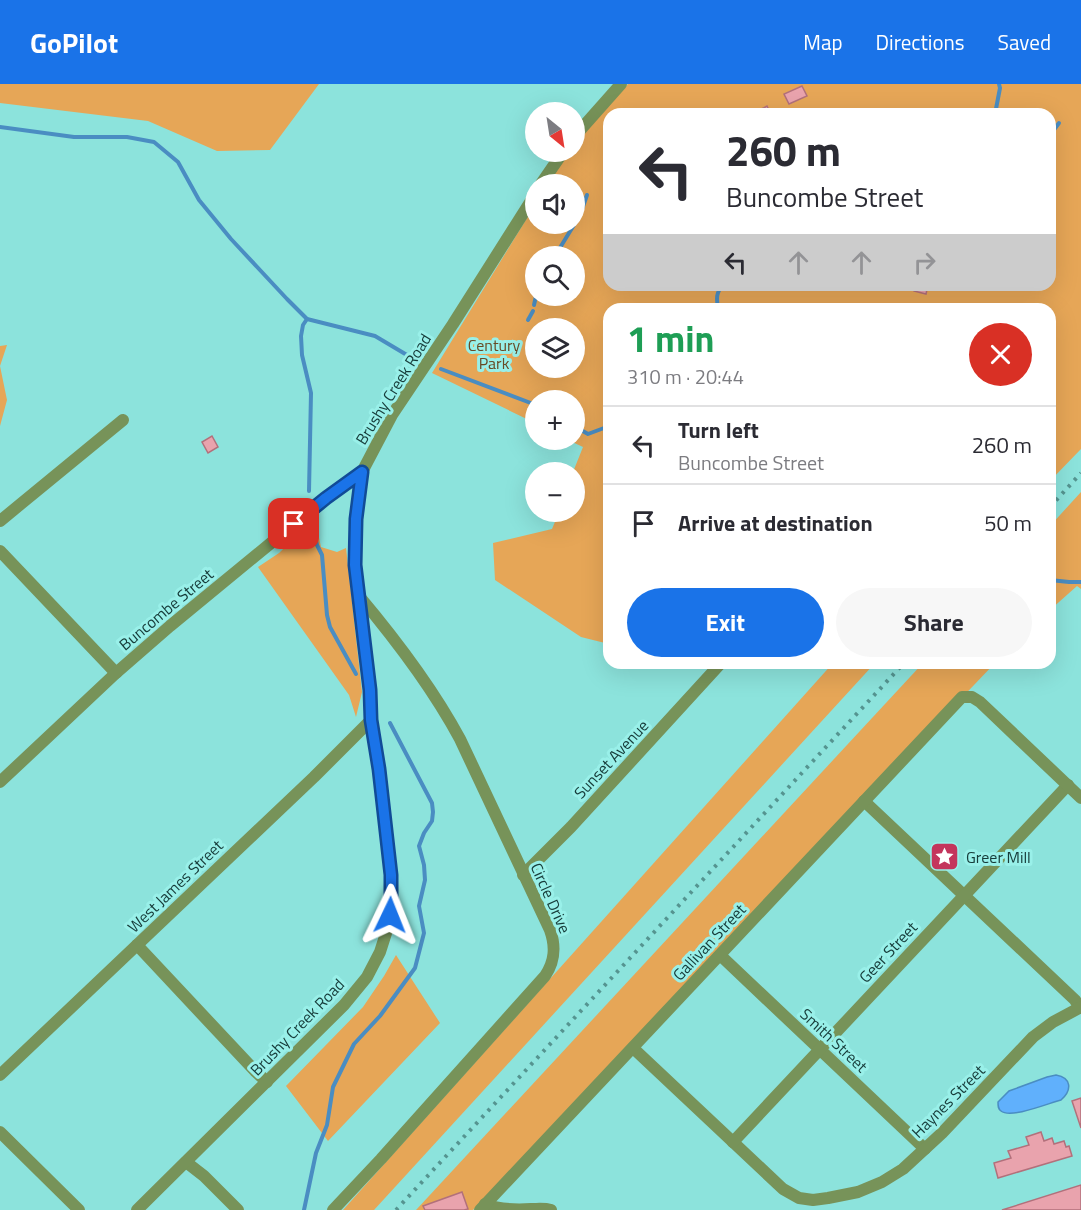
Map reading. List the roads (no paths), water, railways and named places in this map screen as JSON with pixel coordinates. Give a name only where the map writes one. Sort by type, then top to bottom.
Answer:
[{"type":"street","points":[[585,125],[621,84]]},
{"type":"street","name":"Brushy Creek Road","points":[[137,1210],[344,1005],[374,965],[385,939],[391,903],[391,875],[371,720],[370,690],[355,565],[355,534],[362,472],[392,415],[525,210]]},
{"type":"street","points":[[0,521],[123,420]]},
{"type":"street","name":"Buncombe Street","points":[[0,782],[170,626],[326,498],[362,472]]},
{"type":"street","points":[[0,551],[117,673]]},
{"type":"street","name":"Circle Drive","points":[[333,1210],[545,976],[550,969],[554,953],[550,930],[446,713],[389,632],[359,596]]},
{"type":"street","name":"Sunset Avenue","points":[[523,875],[571,827],[716,669]]},
{"type":"street","name":"Gallivan Street","points":[[482,1207],[962,697],[972,697],[980,702],[1068,785]]},
{"type":"street","name":"West James Street","points":[[0,1075],[371,720]]},
{"type":"street","points":[[1068,785],[1081,798]]},
{"type":"street","name":"Geer Street","points":[[733,1142],[1068,785]]},
{"type":"street","points":[[864,801],[1081,1008]]},
{"type":"street","points":[[137,945],[267,1082]]},
{"type":"street","name":"Smith Street","points":[[720,955],[925,1149]]},
{"type":"street","name":"Haynes Street","points":[[633,1048],[790,1194],[807,1199],[828,1198],[858,1191],[882,1182],[903,1169],[942,1133],[1033,1037],[1053,1022],[1081,1008]]},
{"type":"street","points":[[0,1132],[79,1210]]},
{"type":"street","points":[[186,1162],[204,1176],[238,1210]]},
{"type":"street","points":[[828,1198],[836,1210]]},
{"type":"street","points":[[482,1207],[551,1210]]},
{"type":"water","points":[[1056,1075],[1065,1079],[1069,1085],[1061,1100],[1021,1112],[1006,1113],[999,1109],[998,1102],[1009,1091]]},
{"type":"waterway","points":[[996,108],[999,84]]},
{"type":"waterway","points":[[1056,127],[1059,123]]},
{"type":"waterway","points":[[0,127],[74,137],[127,137],[154,142],[178,162],[199,200],[231,239],[307,319],[375,336],[412,358]]},
{"type":"waterway","points":[[561,246],[580,215],[587,195]]},
{"type":"waterway","points":[[717,303],[719,291]]},
{"type":"waterway","points":[[529,318],[533,311]]},
{"type":"waterway","points":[[307,319],[301,336],[302,355],[311,393],[309,491]]},
{"type":"waterway","points":[[441,369],[525,401]]},
{"type":"waterway","points":[[585,432],[588,434],[603,428]]},
{"type":"waterway","points":[[313,527],[322,555],[330,627],[356,674]]},
{"type":"waterway","points":[[1056,581],[1081,582]]},
{"type":"waterway","points":[[304,1210],[316,1153],[327,1125],[333,1087],[354,1044],[380,1016],[415,968],[424,933],[419,906],[425,880],[419,846],[432,821],[432,803],[390,723]]},
{"type":"railway","points":[[1056,500],[1081,473]]},
{"type":"railway","points":[[396,1210],[898,669]]},
{"type":"place","name":"Greer Mill","points":[[945,857]]},
{"type":"park label","name":"Century Park","points":[[494,354]]}]
